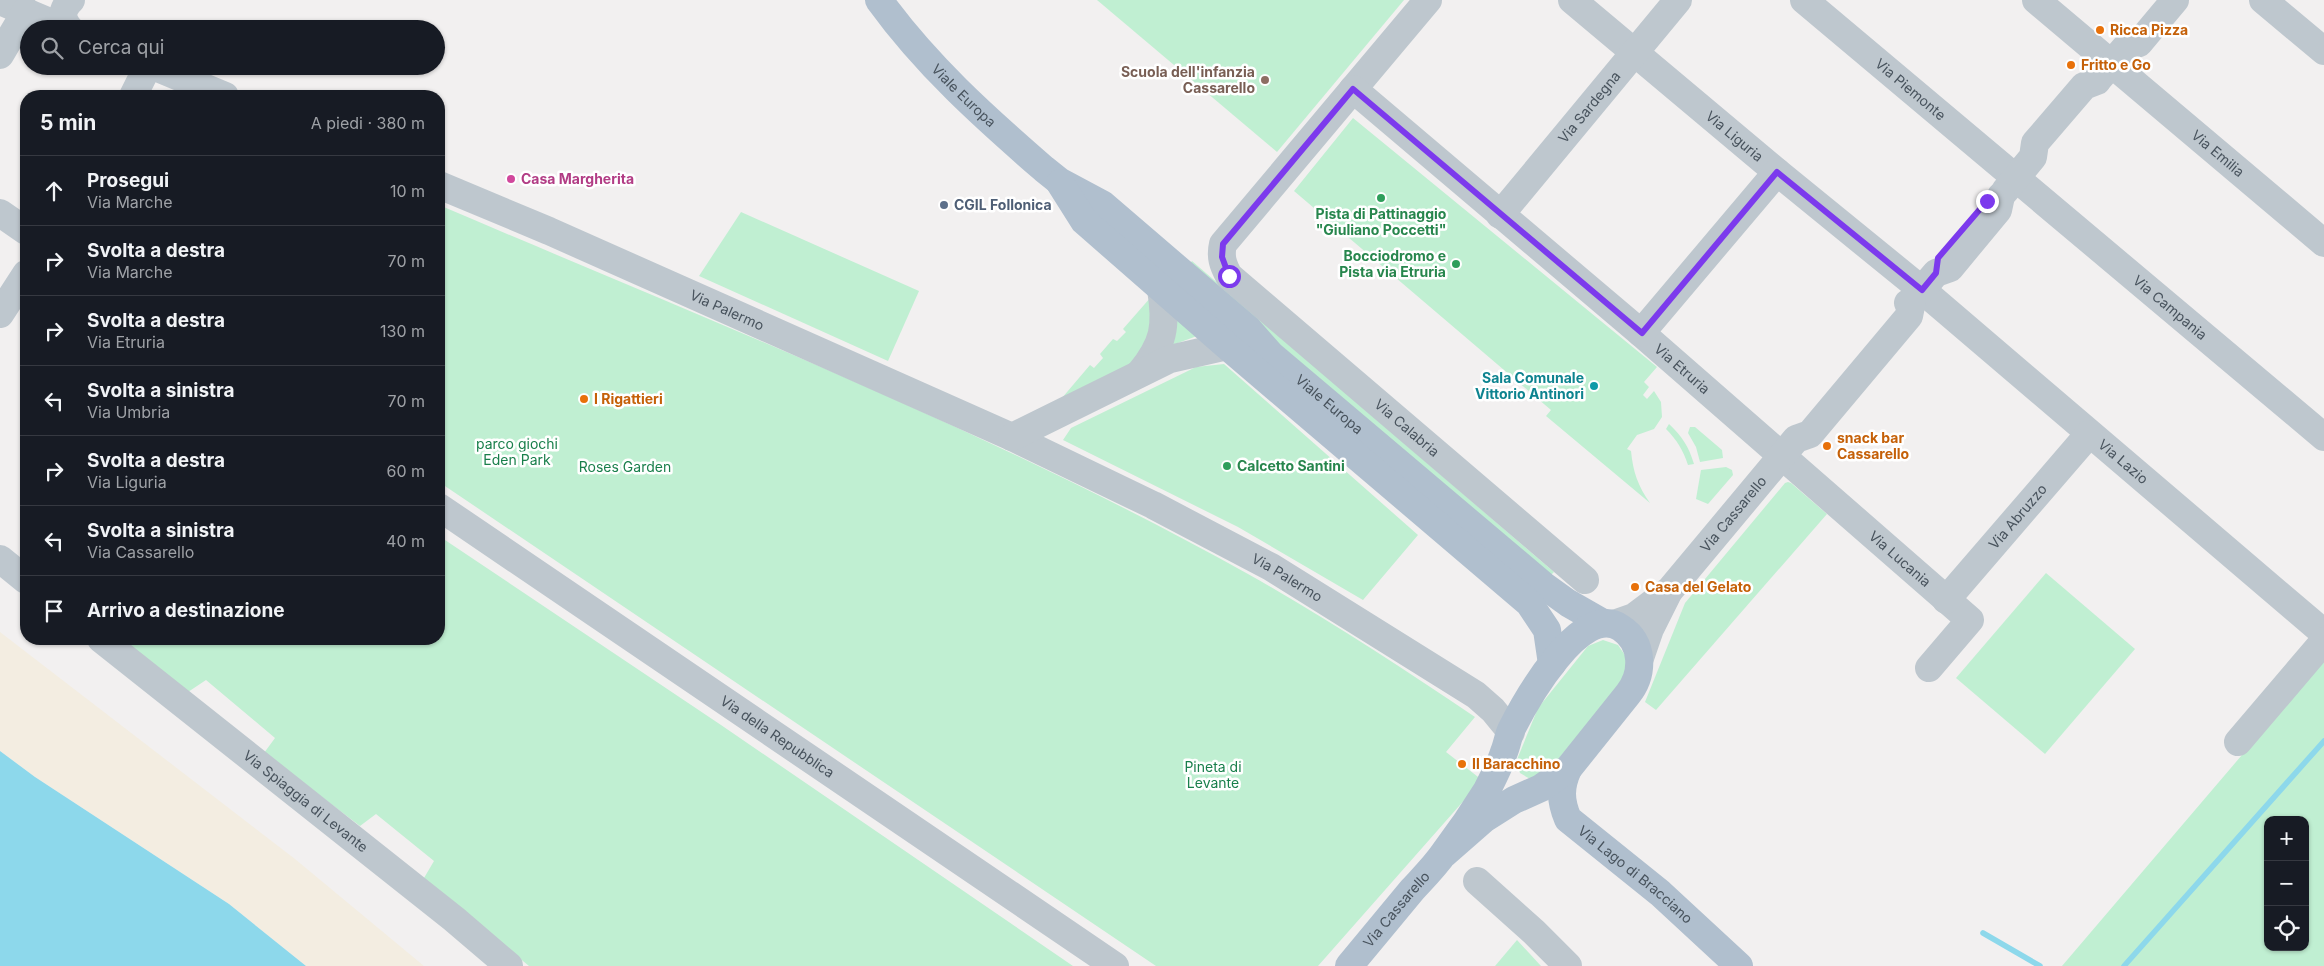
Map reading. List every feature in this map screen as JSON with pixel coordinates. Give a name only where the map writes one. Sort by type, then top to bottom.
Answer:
[{"type":"main road","name":"Viale Europa","points":[[879,0],[912,42],[952,87],[1059,181],[1102,204],[1249,330],[1272,355],[1546,587],[1568,603],[1609,623]]},
{"type":"main road","name":"Viale Europa","points":[[1059,181],[1084,221],[1227,346],[1529,603],[1547,630],[1552,664]]},
{"type":"main road","name":"Via Cassarello","points":[[1349,966],[1444,854],[1486,790],[1507,743],[1552,664],[1572,640],[1609,623]]},
{"type":"main road","points":[[1609,623],[1622,628],[1636,643],[1640,658]]},
{"type":"main road","name":"Via Cassarello","points":[[1444,854],[1484,818],[1514,800],[1541,788],[1568,769],[1633,688],[1640,658]]},
{"type":"main road","points":[[1507,743],[1509,781],[1514,787],[1522,790],[1541,788]]},
{"type":"main road","name":"Via Lago di Bracciano","points":[[1568,769],[1562,780],[1561,794],[1568,818],[1660,893],[1739,966]]},
{"type":"street","points":[[21,20],[26,12],[55,0]]},
{"type":"street","points":[[64,20],[65,8],[71,0]]},
{"type":"street","points":[[1353,89],[1428,0]]},
{"type":"street","name":"Via Liguria","points":[[1572,0],[1777,172],[1923,288]]},
{"type":"street","name":"Via Sardegna","points":[[1500,215],[1633,52],[1678,0]]},
{"type":"street","name":"Via Piemonte","points":[[1804,0],[2017,177]]},
{"type":"street","name":"Via Emilia","points":[[2036,0],[2324,243]]},
{"type":"street","points":[[2111,64],[2127,33],[2155,0]]},
{"type":"street","points":[[1923,288],[1950,268],[1998,210],[2035,143],[2059,114],[2084,86],[2139,43],[2175,0]]},
{"type":"street","points":[[2263,0],[2324,51]]},
{"type":"street","points":[[0,1],[45,20]]},
{"type":"street","points":[[0,54],[20,22]]},
{"type":"street","points":[[136,90],[144,75]]},
{"type":"street","points":[[175,75],[211,90]]},
{"type":"street","name":"Via Etruria","points":[[1353,89],[1642,333],[1790,447]]},
{"type":"street","name":"Via Calabria","points":[[1353,89],[1223,244],[1222,257],[1229,276],[1585,580]]},
{"type":"street","points":[[1642,333],[1777,172]]},
{"type":"street","name":"Via Campania","points":[[2017,177],[2324,437]]},
{"type":"street","name":"Via Palermo","points":[[445,188],[549,231],[1012,438],[1153,505],[1271,567],[1476,694],[1493,710],[1507,743]]},
{"type":"street","points":[[0,213],[20,227]]},
{"type":"street","points":[[0,314],[20,283]]},
{"type":"street","name":"Via Lazio","points":[[1923,288],[2089,434],[2324,633]]},
{"type":"street","name":"Via Cassarello","points":[[1640,658],[1650,629],[1670,590],[1790,447],[1810,434],[1910,316],[1923,288]]},
{"type":"street","points":[[1138,374],[1154,356],[1161,338],[1164,308],[1161,289]]},
{"type":"street","points":[[1012,438],[1170,359],[1199,350],[1227,346],[1254,348],[1272,355]]},
{"type":"street","points":[[1044,453],[1051,419]]},
{"type":"street","name":"Via Abruzzo","points":[[1946,600],[2089,434]]},
{"type":"street","name":"Via Lucania","points":[[1790,447],[1946,600],[1970,620],[1929,668]]},
{"type":"street","name":"Via della Repubblica","points":[[445,511],[1115,966]]},
{"type":"street","points":[[0,559],[20,575]]},
{"type":"street","name":"Via Cassarello","points":[[1609,623],[1634,616],[1670,590]]},
{"type":"street","points":[[2238,742],[2324,640]]},
{"type":"street","name":"Via Spiaggia di Levante","points":[[109,645],[447,913],[509,966]]},
{"type":"street","points":[[1477,882],[1534,932],[1568,966]]},
{"type":"green space","name":"Scuola dell'infanzia Cassarello","points":[[1097,0],[1404,0],[1277,152]]},
{"type":"green space","name":"Bocciodromo e Pista via Etruria","points":[[1353,118],[1657,367],[1644,382],[1649,387],[1643,395],[1647,399],[1654,391],[1661,402],[1662,417],[1654,429],[1637,435],[1627,449],[1631,451],[1637,478],[1642,491],[1650,503],[1546,416],[1551,410],[1294,191]]},
{"type":"green space","name":"Pineta di Levante","points":[[445,208],[848,379],[1051,472],[1248,574],[1363,643],[1475,717],[1446,752],[1482,780],[1318,966],[1156,966],[445,486]]},
{"type":"green space","points":[[741,212],[919,291],[888,361],[699,276]]},
{"type":"green space","points":[[1192,261],[1554,572],[1550,576],[1188,266]]},
{"type":"green space","points":[[1151,297],[1155,306],[1143,358],[1056,405],[1090,365],[1094,368],[1103,358],[1100,354],[1113,339],[1117,341],[1126,332],[1123,329]]},
{"type":"green space","points":[[1173,316],[1197,336],[1167,347]]},
{"type":"green space","name":"Calcetto Santini","points":[[1224,364],[1418,535],[1363,600],[1238,527],[1063,440],[1071,428],[1196,367]]},
{"type":"green space","points":[[1669,424],[1685,442],[1694,464],[1688,465],[1679,446],[1666,429]]},
{"type":"green space","points":[[1690,427],[1695,427],[1722,450],[1723,458],[1700,462],[1696,447],[1688,433]]},
{"type":"green space","points":[[1726,467],[1732,470],[1733,475],[1708,504],[1696,499],[1701,470]]},
{"type":"green space","points":[[1788,482],[1827,514],[1656,710],[1645,702],[1685,603],[1785,483]]},
{"type":"green space","points":[[445,540],[721,725],[1073,966],[529,966],[424,878],[434,861],[376,814],[360,826],[264,753],[275,738],[206,680],[188,692],[127,645],[445,645]]},
{"type":"green space","points":[[2046,573],[2135,649],[2045,754],[1956,678]]},
{"type":"green space","points":[[1603,640],[1618,645],[1627,658],[1624,681],[1549,770],[1530,779],[1520,773],[1516,762],[1538,708],[1588,646]]},
{"type":"green space","points":[[2324,658],[2324,966],[2062,966],[2317,667]]},
{"type":"green space","points":[[1517,940],[1541,966],[1495,966]]},
{"type":"sand","points":[[0,632],[295,859],[424,966],[306,966],[229,904],[35,777],[0,751]]},
{"type":"water","points":[[0,751],[35,777],[229,904],[306,966],[0,966]]},
{"type":"waterway","points":[[2124,966],[2324,741]]},
{"type":"waterway","points":[[1983,933],[2040,966]]},
{"type":"place","name":"Ricca Pizza","points":[[2100,30]]},
{"type":"place","name":"Fritto e Go","points":[[2071,65]]},
{"type":"place","name":"Scuola dell'infanzia Cassarello","points":[[1265,80]]},
{"type":"place","name":"Casa Margherita","points":[[511,179]]},
{"type":"place","name":"Pista di Pattinaggio \"Giuliano Poccetti\"","points":[[1381,198]]},
{"type":"place","name":"CGIL Follonica","points":[[944,205]]},
{"type":"place","name":"Bocciodromo e Pista via Etruria","points":[[1456,264]]},
{"type":"place","name":"Sala Comunale Vittorio Antinori","points":[[1594,386]]},
{"type":"place","name":"I Rigattieri","points":[[584,399]]},
{"type":"place","name":"snack bar Cassarello","points":[[1827,446]]},
{"type":"place","name":"Calcetto Santini","points":[[1227,466]]},
{"type":"place","name":"Casa del Gelato","points":[[1635,587]]},
{"type":"place","name":"Il Baracchino","points":[[1462,764]]},
{"type":"route","points":[[1229,276],[1224,267],[1222,257],[1223,244],[1353,89],[1642,333],[1777,172],[1922,290],[1936,273],[1938,258],[1987,201]]},
{"type":"park label","name":"parco giochi Eden Park","points":[[517,452]]},
{"type":"park label","name":"Roses Garden","points":[[625,467]]}]
